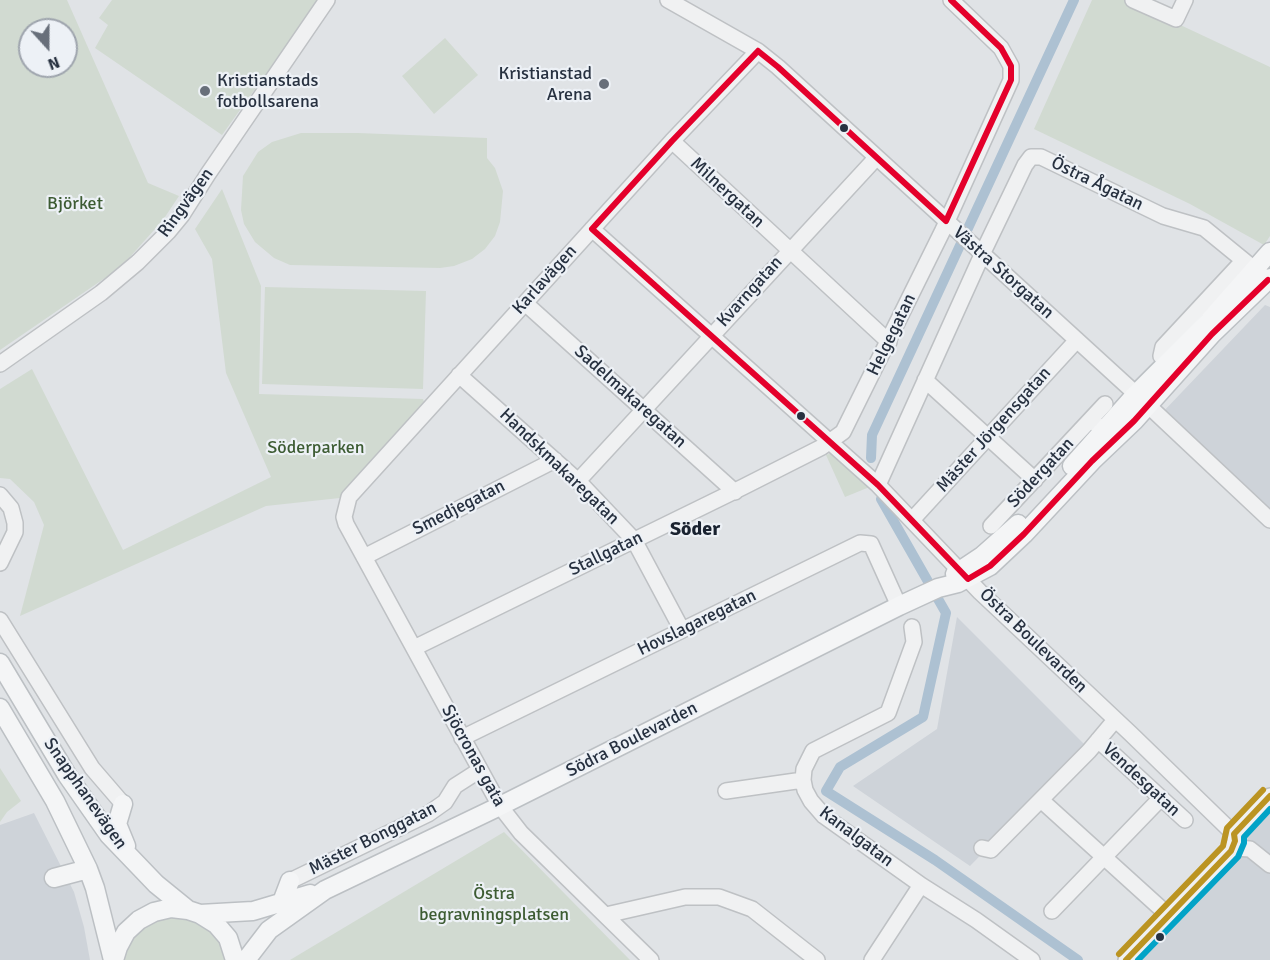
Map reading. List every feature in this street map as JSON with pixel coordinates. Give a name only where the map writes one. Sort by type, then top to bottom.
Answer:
[{"type":"main road","points":[[1261,274],[1270,252]]},
{"type":"main road","name":"Södra Boulevarden","points":[[246,960],[269,930],[325,890],[500,806],[899,606],[938,588],[958,583],[982,556],[1018,524],[1097,425],[1142,400],[1167,363],[1261,274]]},
{"type":"main road","name":"Södra Boulevarden","points":[[964,574],[990,566],[1008,550],[1142,400],[1212,334],[1261,274]]},
{"type":"main road","name":"Snapphanevägen","points":[[0,663],[67,775],[109,835],[156,884],[194,912],[216,924],[228,938],[235,960]]},
{"type":"main road","name":"Snapphanevägen","points":[[0,708],[54,801],[88,869],[114,960]]},
{"type":"main road","points":[[123,804],[117,824],[121,838],[137,866]]},
{"type":"main road","points":[[54,878],[88,869]]},
{"type":"main road","points":[[282,902],[290,881]]},
{"type":"main road","name":"Södra Boulevarden","points":[[114,960],[118,946],[126,932],[139,920],[154,912],[171,908],[194,912],[253,911],[325,890]]},
{"type":"street","name":"Ringvägen","points":[[0,364],[101,293],[138,262],[168,232],[182,215],[327,0]]},
{"type":"street","name":"Västra Storgatan","points":[[668,0],[758,51],[778,67],[1270,520]]},
{"type":"street","name":"Helgegatan","points":[[831,442],[843,432],[949,225],[1011,80],[1011,66],[1001,48],[951,0]]},
{"type":"street","points":[[1133,0],[1176,18],[1185,0]]},
{"type":"street","name":"Karlavägen","points":[[344,517],[349,497],[672,141],[758,51]]},
{"type":"street","name":"Milnergatan","points":[[672,141],[889,342]]},
{"type":"street","name":"Östra Ågatan","points":[[878,485],[979,250],[1031,158],[1041,157],[1163,216],[1204,228],[1261,274]]},
{"type":"street","name":"Kvarngatan","points":[[578,481],[876,158]]},
{"type":"street","name":"Östra Boulevarden","points":[[592,229],[878,485],[964,574],[1115,720],[1234,841],[1250,849],[1270,865]]},
{"type":"street","name":"Sadelmakaregatan","points":[[525,303],[735,492]]},
{"type":"street","name":"Mäster Jörgensgatan","points":[[912,520],[1077,340]]},
{"type":"street","name":"Handskmakaregatan","points":[[459,375],[578,481],[634,540],[682,630]]},
{"type":"street","points":[[925,380],[1035,480]]},
{"type":"street","name":"Södergatan","points":[[991,526],[1035,480],[1097,425],[1105,404]]},
{"type":"street","name":"Stallgatan","points":[[414,648],[735,492],[831,442]]},
{"type":"street","name":"Smedjegatan","points":[[364,557],[555,460]]},
{"type":"street","points":[[0,495],[11,508],[15,523],[15,531],[0,563]]},
{"type":"street","points":[[0,509],[7,519],[9,544]]},
{"type":"street","name":"Sjöcronas gata","points":[[344,517],[500,806],[528,841],[651,960]]},
{"type":"street","name":"Hovslagaregatan","points":[[462,738],[860,543],[871,544],[899,606]]},
{"type":"street","points":[[0,620],[92,768],[123,804]]},
{"type":"street","points":[[726,791],[803,780],[804,769],[813,751],[888,713],[914,642],[912,627]]},
{"type":"street","name":"Vendesgatan","points":[[982,849],[991,850],[1115,720]]},
{"type":"street","name":"Vendesgatan","points":[[1098,740],[1185,820]]},
{"type":"street","name":"Mäster Bonggatan","points":[[290,881],[428,814],[445,802],[455,786],[480,770]]},
{"type":"street","name":"Kanalgatan","points":[[803,780],[811,801],[824,816],[1032,960]]},
{"type":"street","points":[[1126,960],[1234,841],[1270,796]]},
{"type":"street","points":[[1052,911],[1160,799]]},
{"type":"street","points":[[1041,800],[1168,915]]},
{"type":"street","points":[[872,960],[921,885]]},
{"type":"street","points":[[606,915],[685,897],[719,897],[752,909],[817,960]]},
{"type":"shaded area","points":[[1265,305],[1270,307],[1270,513],[1161,414]]},
{"type":"shaded area","points":[[957,617],[1087,747],[970,866],[853,786],[937,729]]},
{"type":"shaded area","points":[[1270,806],[1270,960],[1127,960]]},
{"type":"shaded area","points":[[34,813],[74,892],[90,960],[0,960],[0,825]]},
{"type":"green space","name":"Björket","points":[[0,0],[67,0],[75,18],[18,18],[18,78],[78,78],[78,25],[148,183],[179,196],[163,220],[121,267],[0,350]]},
{"type":"green space","name":"Kristianstads fotbollsarena","points":[[112,0],[319,0],[222,135],[95,48],[108,25],[99,18]]},
{"type":"green space","points":[[1092,0],[1127,0],[1270,67],[1270,236],[1264,245],[1190,204],[1034,129]]},
{"type":"green space","points":[[445,38],[478,75],[434,114],[402,76]]},
{"type":"green space","points":[[301,133],[487,138],[487,158],[495,168],[503,191],[500,222],[495,236],[485,249],[472,259],[454,266],[440,268],[290,265],[274,258],[255,242],[244,224],[241,210],[243,176],[258,152],[272,142]]},
{"type":"green space","name":"Söderparken","points":[[222,189],[261,286],[259,394],[423,399],[427,410],[349,497],[266,506],[20,616],[44,525],[34,502],[10,479],[0,478],[0,389],[32,369],[123,550],[271,477],[226,373],[212,259],[195,229]]},
{"type":"green space","points":[[265,287],[426,291],[423,389],[262,384]]},
{"type":"green space","points":[[832,453],[872,486],[845,497],[826,455]]},
{"type":"green space","points":[[0,768],[21,801],[7,812],[0,822]]},
{"type":"green space","name":"Östra begravningsplatsen","points":[[504,832],[630,960],[290,960],[305,951]]},
{"type":"green space","points":[[166,915],[185,915],[216,933],[227,960],[123,960],[125,949],[135,933]]},
{"type":"waterway","points":[[871,458],[872,435],[1074,0]]},
{"type":"waterway","points":[[881,499],[946,613],[923,717],[840,767],[826,791],[935,860],[1078,960]]},
{"type":"transit line","points":[[946,221],[1011,80],[1011,66],[1001,48],[951,0]]},
{"type":"transit line","points":[[758,51],[946,221]]},
{"type":"transit line","points":[[592,229],[758,51]]},
{"type":"transit line","points":[[592,229],[878,485],[968,579],[990,566],[1024,534],[1092,461],[1134,421],[1212,334],[1268,280]]},
{"type":"transit line","points":[[1119,954],[1223,846],[1227,828],[1263,790]]},
{"type":"transit line","points":[[1126,960],[1231,851],[1235,841],[1234,834],[1270,796]]},
{"type":"transit line","points":[[1138,960],[1238,857],[1244,837],[1270,809]]},
{"type":"place","name":"Kristianstad Arena","points":[[604,84]]},
{"type":"place","name":"Kristianstads fotbollsarena","points":[[205,91]]},
{"type":"district","name":"Söder","points":[[695,530]]}]
